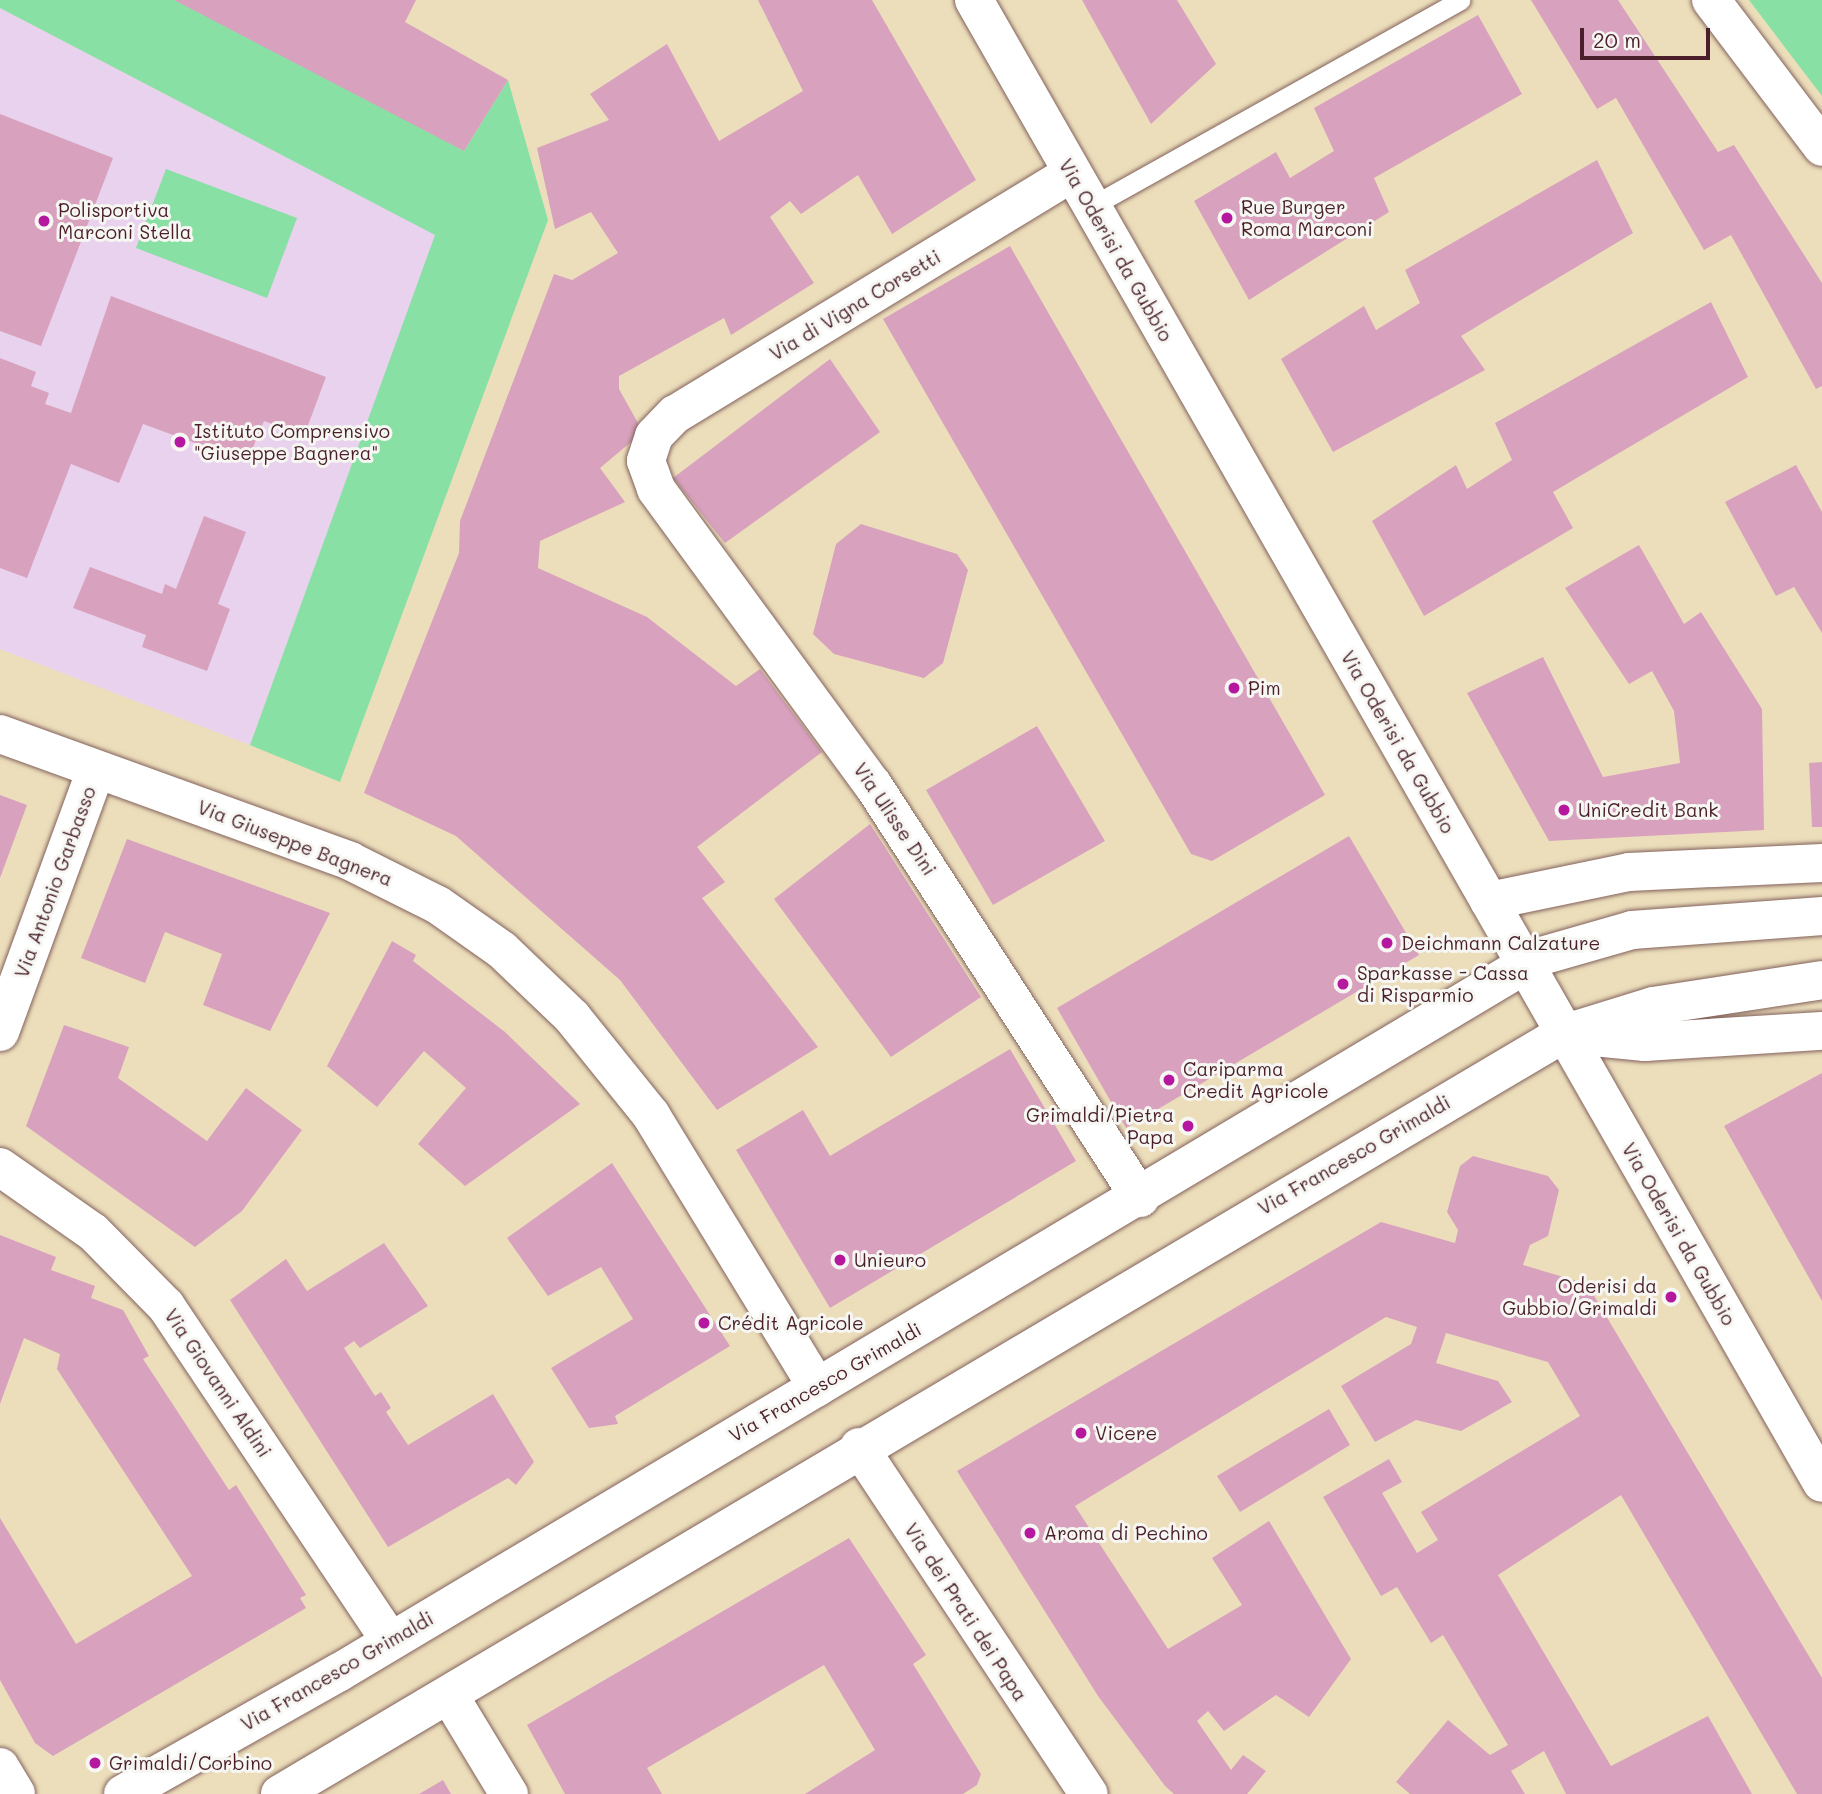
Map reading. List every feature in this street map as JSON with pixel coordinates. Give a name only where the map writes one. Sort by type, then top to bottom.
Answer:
[{"type":"main road","name":"Via Oderisi da Gubbio","points":[[974,0],[1822,1483]]},
{"type":"main road","points":[[1711,0],[1822,147]]},
{"type":"main road","name":"Via di Vigna Corsetti","points":[[647,448],[676,414],[1072,173]]},
{"type":"main road","name":"Via Ulisse Dini","points":[[647,448],[656,489],[866,774],[1140,1198]]},
{"type":"main road","name":"Via Giuseppe Bagnera","points":[[0,734],[379,874],[502,950],[572,1017],[644,1105],[817,1387]]},
{"type":"main road","name":"Via Antonio Garbasso","points":[[0,1032],[96,770]]},
{"type":"main road","points":[[1489,901],[1629,872],[1822,863]]},
{"type":"main road","name":"Via Francesco Grimaldi","points":[[123,1794],[390,1641],[1140,1198],[1525,966],[1604,934],[1822,916]]},
{"type":"main road","name":"Via Francesco Grimaldi","points":[[280,1794],[859,1447],[1563,1034],[1653,1006],[1822,980]]},
{"type":"main road","points":[[1563,1034],[1645,1042],[1822,1031]]},
{"type":"main road","name":"Via Giovanni Aldini","points":[[0,1167],[93,1232],[158,1296],[390,1641]]},
{"type":"main road","name":"Via dei Prati dei Papa","points":[[859,1447],[1071,1790]]},
{"type":"main road","points":[[449,1695],[509,1794]]},
{"type":"main road","points":[[0,1767],[16,1794]]},
{"type":"lane","points":[[1092,206],[1460,0]]},
{"type":"shaded area","name":"Istituto Comprensivo \"Giuseppe Bagnera\"","points":[[0,8],[436,235],[250,745],[0,649]]},
{"type":"green space","points":[[0,0],[189,0],[464,151],[508,80],[548,220],[340,782],[250,745],[435,235],[0,8]]},
{"type":"green space","points":[[1749,0],[1822,0],[1822,96]]},
{"type":"green space","points":[[166,169],[297,218],[267,298],[136,248]]},
{"type":"building","points":[[174,0],[416,0],[405,22],[508,80],[464,151]]},
{"type":"building","points":[[758,0],[872,0],[976,180],[892,234],[858,175],[801,214],[790,201],[770,217],[814,283],[731,335],[724,318],[619,376],[619,389],[643,432],[600,468],[625,502],[540,541],[538,568],[647,617],[736,686],[760,669],[822,752],[697,847],[725,882],[702,898],[818,1047],[717,1110],[620,980],[456,836],[364,793],[459,553],[460,521],[554,274],[572,280],[618,253],[591,212],[555,229],[537,148],[609,120],[590,94],[667,44],[719,141],[803,91]]},
{"type":"building","points":[[1082,0],[1177,0],[1216,64],[1151,124]]},
{"type":"building","points":[[1531,0],[1618,0],[1718,152],[1734,145],[1822,283],[1822,386],[1816,389],[1731,235],[1704,250],[1616,98],[1597,109]]},
{"type":"building","points":[[1478,15],[1522,94],[1374,178],[1389,212],[1249,300],[1194,201],[1276,152],[1290,178],[1334,151],[1314,108]]},
{"type":"building","name":"Polisportiva Marconi Stella","points":[[0,114],[113,158],[41,346],[0,331]]},
{"type":"building","points":[[1597,160],[1633,233],[1461,336],[1485,370],[1333,452],[1281,359],[1364,306],[1376,330],[1420,303],[1405,270]]},
{"type":"building","points":[[1010,246],[1325,795],[1212,861],[1191,854],[883,319]]},
{"type":"building","points":[[111,296],[326,377],[304,436],[264,421],[247,462],[143,424],[119,483],[71,464],[27,578],[0,568],[0,358],[36,372],[31,386],[49,393],[45,404],[71,413]]},
{"type":"building","points":[[1711,302],[1748,377],[1553,492],[1573,528],[1424,616],[1372,521],[1456,465],[1467,489],[1512,460],[1495,423]]},
{"type":"building","points":[[830,359],[880,432],[725,543],[673,478]]},
{"type":"building","points":[[1796,465],[1822,512],[1822,633],[1794,587],[1776,596],[1725,502]]},
{"type":"building","points":[[204,516],[246,532],[218,604],[230,609],[207,671],[142,647],[146,635],[73,608],[90,567],[162,594],[165,584],[176,589]]},
{"type":"building","points":[[861,524],[957,554],[968,570],[943,663],[924,678],[834,654],[813,634],[836,544]]},
{"type":"building","points":[[1639,545],[1684,624],[1701,612],[1762,709],[1764,830],[1549,841],[1467,693],[1543,657],[1603,777],[1680,763],[1674,711],[1652,671],[1629,684],[1565,588]]},
{"type":"building","points":[[1037,726],[1105,841],[993,905],[926,790]]},
{"type":"building","points":[[1822,762],[1822,827],[1812,827],[1809,763]]},
{"type":"building","points":[[0,795],[27,805],[0,878]]},
{"type":"building","points":[[870,824],[981,997],[891,1057],[774,899]]},
{"type":"building","points":[[1349,836],[1419,955],[1126,1128],[1057,1008]]},
{"type":"building","points":[[127,839],[330,913],[270,1031],[203,1005],[222,954],[165,932],[145,983],[81,958]]},
{"type":"building","points":[[392,941],[416,955],[413,961],[505,1032],[580,1104],[465,1186],[418,1144],[466,1088],[424,1051],[377,1107],[327,1066]]},
{"type":"building","points":[[64,1025],[129,1047],[118,1078],[207,1141],[246,1088],[302,1130],[242,1211],[195,1247],[26,1126]]},
{"type":"building","points":[[1010,1049],[1076,1161],[830,1308],[736,1150],[803,1110],[830,1156]]},
{"type":"building","points":[[1822,1073],[1822,1301],[1724,1126]]},
{"type":"building","points":[[1473,1156],[1548,1176],[1559,1190],[1548,1236],[1530,1245],[1523,1265],[1587,1284],[1822,1678],[1822,1794],[1797,1794],[1621,1495],[1498,1575],[1611,1766],[1708,1716],[1752,1794],[1566,1794],[1544,1751],[1511,1771],[1525,1794],[1410,1794],[1396,1782],[1448,1720],[1490,1755],[1508,1745],[1443,1635],[1431,1643],[1397,1587],[1381,1596],[1323,1497],[1389,1459],[1402,1482],[1382,1493],[1417,1553],[1438,1540],[1421,1512],[1580,1416],[1548,1362],[1446,1333],[1436,1363],[1498,1381],[1512,1402],[1461,1431],[1416,1420],[1375,1442],[1341,1386],[1411,1344],[1417,1327],[1386,1317],[1075,1506],[1168,1649],[1242,1605],[1212,1558],[1269,1521],[1351,1659],[1309,1717],[1276,1695],[1224,1731],[1208,1711],[1197,1721],[1231,1770],[1243,1755],[1266,1771],[1247,1794],[1174,1794],[1165,1786],[1098,1696],[957,1471],[1381,1222],[1455,1243],[1458,1230],[1447,1212],[1460,1166]]},
{"type":"building","points":[[612,1163],[730,1346],[615,1416],[618,1424],[589,1428],[551,1368],[633,1319],[601,1267],[548,1296],[507,1238]]},
{"type":"building","points":[[0,1235],[56,1257],[51,1270],[95,1286],[91,1298],[123,1310],[149,1356],[143,1359],[229,1490],[236,1485],[306,1595],[300,1598],[306,1608],[53,1756],[35,1743],[0,1680],[0,1518],[76,1644],[192,1576],[57,1369],[60,1354],[24,1338],[0,1404]]},
{"type":"building","points":[[384,1243],[428,1306],[360,1348],[354,1341],[344,1348],[375,1396],[381,1392],[391,1408],[386,1412],[408,1445],[493,1394],[534,1462],[516,1485],[508,1478],[388,1547],[230,1300],[286,1259],[307,1291]]},
{"type":"building","points":[[1329,1409],[1350,1445],[1240,1512],[1217,1476]]},
{"type":"building","points":[[849,1538],[926,1655],[913,1664],[981,1774],[977,1785],[963,1794],[805,1794],[875,1750],[824,1665],[647,1768],[662,1794],[565,1794],[527,1725]]},
{"type":"building","points":[[443,1780],[451,1794],[419,1794]]},
{"type":"place","name":"Rue Burger Roma Marconi","points":[[1227,218]]},
{"type":"place","name":"Polisportiva Marconi Stella","points":[[44,221]]},
{"type":"place","name":"Istituto Comprensivo \"Giuseppe Bagnera\"","points":[[180,442]]},
{"type":"place","name":"Pim","points":[[1234,688]]},
{"type":"place","name":"UniCredit Bank","points":[[1564,810]]},
{"type":"place","name":"Deichmann Calzature","points":[[1387,943]]},
{"type":"place","name":"Sparkasse - Cassa di Risparmio","points":[[1343,984]]},
{"type":"place","name":"Cariparma Credit Agricole","points":[[1169,1080]]},
{"type":"place","name":"Grimaldi/Pietra Papa","points":[[1188,1126]]},
{"type":"place","name":"Unieuro","points":[[840,1260]]},
{"type":"place","name":"Oderisi da Gubbio/Grimaldi","points":[[1671,1297]]},
{"type":"place","name":"Crédit Agricole","points":[[704,1323]]},
{"type":"place","name":"Vicere","points":[[1081,1433]]},
{"type":"place","name":"Aroma di Pechino","points":[[1030,1533]]},
{"type":"place","name":"Grimaldi/Corbino","points":[[95,1763]]}]
